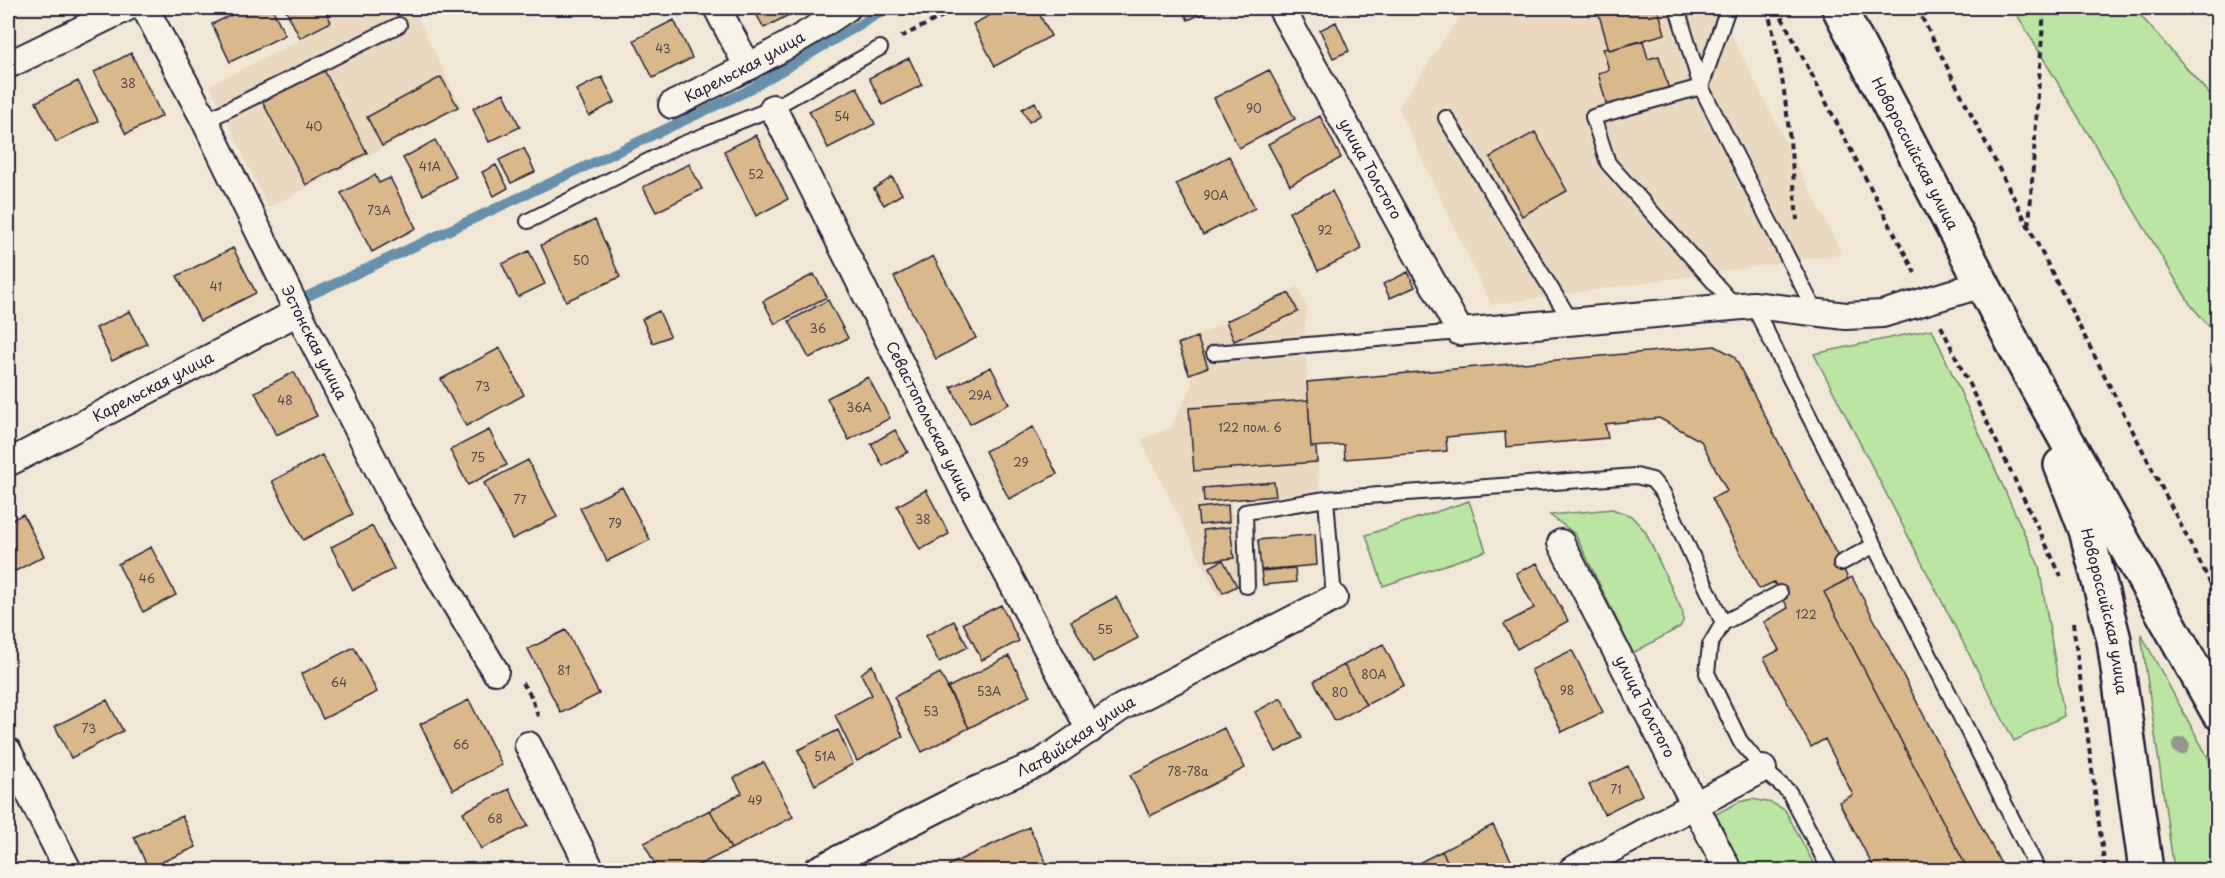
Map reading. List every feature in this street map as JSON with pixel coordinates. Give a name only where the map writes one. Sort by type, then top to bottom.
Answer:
[{"type":"main road","name":"Новороссийская улица","points":[[1839,8],[2023,362],[2217,712]]},
{"type":"main road","name":"Новороссийская улица","points":[[2023,362],[2085,530],[2114,640],[2146,870]]},
{"type":"street","points":[[8,64],[126,8]]},
{"type":"street","name":"Эстонская улица","points":[[145,8],[205,121],[298,312],[395,502],[495,671]]},
{"type":"street","points":[[717,8],[748,67]]},
{"type":"street","name":"Карельская улица","points":[[672,105],[748,67],[818,28],[847,8]]},
{"type":"street","name":"улица Толстого","points":[[1281,8],[1460,332]]},
{"type":"street","name":"Севастопольская улица","points":[[773,108],[970,503],[1090,730]]},
{"type":"street","points":[[1460,332],[1745,306],[1815,311],[1846,316],[1882,314],[1929,302],[1983,284]]},
{"type":"street","name":"Карельская улица","points":[[8,463],[298,312]]},
{"type":"street","name":"улица Толстого","points":[[1561,543],[1728,870]]},
{"type":"street","name":"Латвийская улица","points":[[817,870],[967,794],[1042,762],[1122,707],[1334,598]]},
{"type":"street","points":[[528,745],[591,870]]},
{"type":"street","points":[[8,751],[68,870]]},
{"type":"street","points":[[1572,870],[1763,769]]},
{"type":"lane","points":[[1677,8],[1701,87],[1815,311]]},
{"type":"lane","points":[[1701,87],[1728,8]]},
{"type":"lane","points":[[205,121],[399,25]]},
{"type":"lane","points":[[528,221],[680,145],[773,108],[880,48]]},
{"type":"lane","points":[[1701,87],[1593,117],[1608,163],[1745,306],[1875,545],[2038,870]]},
{"type":"lane","points":[[1446,118],[1571,321]]},
{"type":"lane","points":[[1214,353],[1460,332]]},
{"type":"lane","points":[[1247,586],[1245,512],[1326,499],[1636,476],[1653,480],[1663,493],[1723,623]]},
{"type":"lane","points":[[1326,499],[1334,598]]},
{"type":"lane","points":[[1841,563],[1875,545]]},
{"type":"lane","points":[[1780,593],[1723,623],[1710,645],[1707,674],[1740,741],[1763,769],[1789,792],[1830,870]]},
{"type":"path","points":[[880,48],[959,8]]},
{"type":"path","points":[[1767,8],[1779,52],[1787,104],[1798,228]]},
{"type":"path","points":[[1777,8],[1929,302],[2063,581]]},
{"type":"path","points":[[1917,8],[2217,598]]},
{"type":"path","points":[[2029,228],[2044,8]]},
{"type":"path","points":[[2071,615],[2105,870]]},
{"type":"path","points":[[495,671],[516,675],[531,696],[542,729],[528,745]]},
{"type":"shaded area","points":[[327,8],[413,8],[461,107],[268,208],[210,85],[334,23]]},
{"type":"shaded area","points":[[1466,8],[1718,8],[1842,254],[1491,305],[1398,108]]},
{"type":"shaded area","points":[[1298,287],[1307,309],[1304,332],[1311,447],[1316,447],[1320,492],[1195,503],[1231,502],[1240,586],[1218,596],[1141,440],[1171,427],[1193,383],[1176,346]]},
{"type":"green space","points":[[2013,8],[2134,8],[2217,103],[2217,336],[2190,304]]},
{"type":"green space","points":[[1932,329],[2039,566],[2064,716],[2014,741],[1814,354]]},
{"type":"green space","points":[[1469,501],[1486,551],[1383,586],[1366,535]]},
{"type":"green space","points":[[1612,509],[1631,516],[1645,531],[1683,613],[1680,627],[1633,653],[1575,534],[1550,515]]},
{"type":"green space","points":[[2141,634],[2217,774],[2217,870],[2174,870]]},
{"type":"green space","points":[[1752,799],[1772,803],[1785,810],[1817,870],[1739,870],[1712,816],[1739,802]]},
{"type":"building","points":[[246,8],[272,8],[285,35],[230,62],[212,24]]},
{"type":"building","points":[[285,8],[324,8],[331,22],[300,38]]},
{"type":"building","points":[[753,8],[802,8],[764,28]]},
{"type":"building","points":[[1004,8],[1036,8],[1051,36],[995,66],[973,24]]},
{"type":"building","points":[[1182,8],[1215,8],[1188,20]]},
{"type":"building","points":[[1597,8],[1658,8],[1665,34],[1609,50]]},
{"type":"building","points":[[674,20],[692,58],[653,78],[634,40]]},
{"type":"building","points":[[1336,22],[1349,51],[1333,58],[1320,30]]},
{"type":"building","points":[[1643,41],[1648,59],[1659,56],[1670,93],[1608,110],[1598,73],[1609,70],[1603,49],[1608,48],[1609,50]]},
{"type":"building","points":[[131,53],[162,116],[126,134],[94,72]]},
{"type":"building","points":[[909,58],[922,85],[883,105],[869,78]]},
{"type":"building","points":[[323,68],[367,153],[306,185],[262,101]]},
{"type":"building","points":[[1269,70],[1295,119],[1239,148],[1214,98]]},
{"type":"building","points":[[441,77],[458,107],[382,146],[367,117]]},
{"type":"building","points":[[602,77],[615,102],[589,116],[576,90]]},
{"type":"building","points":[[78,81],[98,121],[56,142],[36,102]]},
{"type":"building","points":[[857,87],[875,124],[828,148],[809,111]]},
{"type":"building","points":[[504,93],[520,127],[489,142],[473,108]]},
{"type":"building","points":[[1035,102],[1041,115],[1029,122],[1022,109]]},
{"type":"building","points":[[1320,116],[1341,158],[1290,185],[1268,144]]},
{"type":"building","points":[[1535,132],[1567,191],[1522,216],[1490,157]]},
{"type":"building","points":[[756,135],[788,199],[756,216],[724,151]]},
{"type":"building","points":[[435,140],[456,177],[423,195],[403,158]]},
{"type":"building","points":[[524,148],[535,172],[511,183],[499,160]]},
{"type":"building","points":[[1229,156],[1255,208],[1203,235],[1176,184]]},
{"type":"building","points":[[689,164],[702,189],[656,212],[643,187]]},
{"type":"building","points":[[496,165],[508,188],[494,196],[482,172]]},
{"type":"building","points":[[375,175],[379,183],[390,178],[416,228],[372,252],[341,193]]},
{"type":"building","points":[[892,177],[902,194],[884,205],[874,189]]},
{"type":"building","points":[[1332,191],[1362,249],[1318,271],[1289,212]]},
{"type":"building","points":[[595,220],[620,277],[566,301],[541,245]]},
{"type":"building","points":[[233,248],[256,293],[200,321],[177,276]]},
{"type":"building","points":[[529,251],[545,284],[518,297],[502,264]]},
{"type":"building","points":[[933,256],[976,338],[936,359],[894,277]]},
{"type":"building","points":[[1408,272],[1415,287],[1390,298],[1383,284]]},
{"type":"building","points":[[814,274],[827,297],[775,324],[763,301]]},
{"type":"building","points":[[1289,293],[1298,312],[1234,341],[1226,321]]},
{"type":"building","points":[[828,300],[848,338],[809,358],[789,321]]},
{"type":"building","points":[[130,311],[147,344],[112,361],[96,328]]},
{"type":"building","points":[[659,311],[670,336],[653,343],[642,319]]},
{"type":"building","points":[[1197,337],[1208,367],[1189,374],[1178,344]]},
{"type":"building","points":[[1715,346],[1734,356],[1841,563],[1848,579],[1824,592],[1968,870],[1875,870],[1839,802],[1853,795],[1825,739],[1811,747],[1764,658],[1779,650],[1764,622],[1788,608],[1774,582],[1759,589],[1712,498],[1727,491],[1701,441],[1659,418],[1605,424],[1608,438],[1506,447],[1505,432],[1446,437],[1447,451],[1345,459],[1344,445],[1311,447],[1307,382]]},
{"type":"building","points":[[500,348],[524,395],[466,426],[441,379]]},
{"type":"building","points":[[991,367],[1009,404],[970,424],[951,387]]},
{"type":"building","points":[[294,372],[317,416],[276,435],[255,392]]},
{"type":"building","points":[[868,377],[890,418],[849,440],[827,398]]},
{"type":"building","points":[[1308,400],[1311,447],[1316,447],[1317,462],[1194,471],[1189,408]]},
{"type":"building","points":[[1033,427],[1057,474],[1009,499],[985,451]]},
{"type":"building","points":[[489,430],[507,465],[468,485],[450,450]]},
{"type":"building","points":[[895,430],[908,452],[883,466],[871,444]]},
{"type":"building","points":[[322,455],[353,514],[303,540],[272,481]]},
{"type":"building","points":[[528,460],[557,517],[512,539],[484,483]]},
{"type":"building","points":[[1274,482],[1276,496],[1204,502],[1203,488]]},
{"type":"building","points":[[622,487],[650,540],[607,561],[580,508]]},
{"type":"building","points":[[926,490],[949,534],[920,550],[897,506]]},
{"type":"building","points":[[1228,505],[1229,522],[1199,525],[1197,508]]},
{"type":"building","points":[[23,514],[44,556],[8,575],[8,522]]},
{"type":"building","points":[[372,526],[394,569],[353,590],[331,547]]},
{"type":"building","points":[[1230,527],[1234,558],[1207,561],[1203,530]]},
{"type":"building","points":[[1315,534],[1317,565],[1261,570],[1258,540]]},
{"type":"building","points":[[151,547],[176,595],[143,612],[118,564]]},
{"type":"building","points":[[1223,560],[1237,586],[1223,593],[1210,567]]},
{"type":"building","points":[[1537,563],[1568,621],[1517,649],[1504,624],[1534,608],[1516,573]]},
{"type":"building","points":[[1295,568],[1296,582],[1263,585],[1261,571]]},
{"type":"building","points":[[1852,577],[2004,870],[1968,870],[1824,592]]},
{"type":"building","points":[[1116,597],[1138,638],[1093,662],[1071,621]]},
{"type":"building","points":[[1001,605],[1019,641],[982,660],[963,623]]},
{"type":"building","points":[[954,621],[968,647],[939,662],[925,636]]},
{"type":"building","points":[[566,630],[599,694],[561,713],[528,649]]},
{"type":"building","points":[[1383,644],[1404,685],[1366,705],[1344,665]]},
{"type":"building","points":[[354,647],[377,692],[323,719],[301,674]]},
{"type":"building","points":[[1572,650],[1603,712],[1562,732],[1531,670]]},
{"type":"building","points":[[1009,656],[1030,696],[969,728],[947,688]]},
{"type":"building","points":[[872,665],[903,737],[857,761],[835,715],[872,695],[861,674]]},
{"type":"building","points":[[1344,665],[1366,705],[1335,721],[1314,681]]},
{"type":"building","points":[[940,673],[969,728],[922,752],[894,697]]},
{"type":"building","points":[[1281,698],[1302,738],[1276,752],[1255,712]]},
{"type":"building","points":[[107,700],[123,731],[71,758],[55,726]]},
{"type":"building","points":[[469,700],[502,765],[453,790],[420,724]]},
{"type":"building","points":[[1224,728],[1245,768],[1150,816],[1130,775]]},
{"type":"building","points":[[838,730],[853,764],[815,785],[798,750]]},
{"type":"building","points":[[764,762],[793,817],[731,849],[710,810],[742,793],[734,778]]},
{"type":"building","points":[[1628,766],[1642,795],[1604,814],[1589,785]]},
{"type":"building","points":[[509,789],[528,826],[481,849],[463,812]]},
{"type":"building","points":[[710,810],[731,849],[689,870],[658,870],[644,843]]},
{"type":"building","points":[[182,816],[196,847],[148,868],[134,837]]},
{"type":"building","points":[[1493,825],[1513,864],[1499,870],[1452,870],[1442,851]]},
{"type":"building","points":[[1029,827],[1048,866],[1038,870],[951,870],[949,865]]},
{"type":"building","points":[[1442,851],[1452,870],[1405,870]]},
{"type":"waterway","points":[[293,303],[745,92],[888,8]]}]
